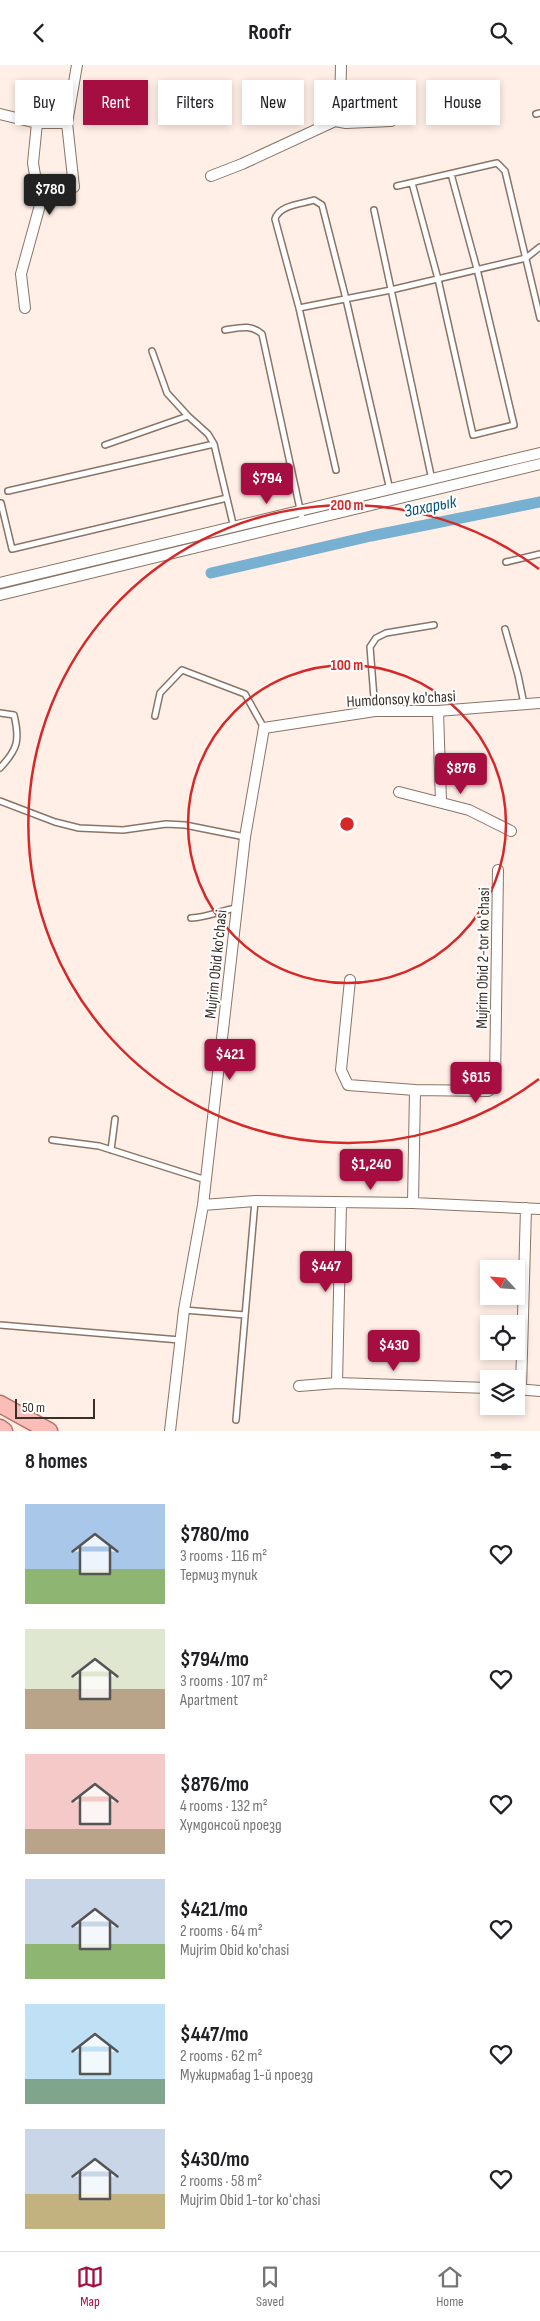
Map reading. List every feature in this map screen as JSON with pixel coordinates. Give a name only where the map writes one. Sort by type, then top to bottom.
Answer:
[{"type":"main road","points":[[0,1404],[49,1431]]},
{"type":"main road","points":[[0,1428],[4,1431]]},
{"type":"street","points":[[73,88],[77,65]]},
{"type":"street","points":[[341,65],[341,80]]},
{"type":"street","points":[[0,114],[15,118]]},
{"type":"street","points":[[26,308],[21,274],[40,205],[33,163],[37,125]]},
{"type":"street","points":[[67,125],[74,187]]},
{"type":"street","points":[[211,176],[242,164],[326,125]]},
{"type":"street","points":[[433,485],[540,453]]},
{"type":"street","points":[[0,583],[300,510],[391,495],[433,485],[540,465]]},
{"type":"street","points":[[0,595],[303,523],[391,495]]},
{"type":"street","name":"Humdonsoy ko'chasi","points":[[264,728],[375,711],[438,711],[540,703]]},
{"type":"street","points":[[438,711],[441,802]]},
{"type":"street","name":"Mujrim Obid ko'chasi","points":[[170,1431],[184,1311],[203,1205],[245,837],[264,728]]},
{"type":"street","points":[[399,792],[469,810],[510,831]]},
{"type":"street","name":"Mujrim Obid 2-tor koʻchasi","points":[[350,980],[341,1070],[348,1085],[415,1090],[488,1091],[495,1082],[498,870]]},
{"type":"street","points":[[413,1203],[415,1090]]},
{"type":"street","points":[[203,1205],[255,1201],[413,1203],[540,1209]]},
{"type":"street","points":[[336,1383],[341,1203]]},
{"type":"street","points":[[519,1370],[526,1208]]},
{"type":"street","points":[[299,1386],[336,1383],[480,1388]]},
{"type":"street","points":[[525,1390],[540,1391]]},
{"type":"lane","points":[[397,186],[497,163],[502,167],[505,171],[540,319]]},
{"type":"lane","points":[[412,183],[438,279],[473,435],[514,425],[477,269],[451,174]]},
{"type":"lane","points":[[336,470],[299,309],[275,219],[277,213],[282,209],[314,200],[322,205],[346,299],[391,495]]},
{"type":"lane","points":[[374,210],[433,485]]},
{"type":"lane","points":[[299,309],[391,290],[526,258],[540,247]]},
{"type":"lane","points":[[225,330],[249,327],[256,329],[262,334],[303,523]]},
{"type":"lane","points":[[152,351],[167,393],[208,434],[214,444],[236,539]]},
{"type":"lane","points":[[105,445],[188,416]]},
{"type":"lane","points":[[8,491],[214,444]]},
{"type":"lane","points":[[1,503],[12,549],[227,498]]},
{"type":"lane","points":[[506,562],[540,554]]},
{"type":"lane","points":[[375,711],[370,647],[376,638],[386,633],[434,625]]},
{"type":"lane","points":[[505,629],[524,704]]},
{"type":"lane","points":[[155,716],[160,693],[182,670],[245,694],[264,728]]},
{"type":"lane","points":[[0,713],[14,715],[18,734],[17,744],[10,758],[0,768]]},
{"type":"lane","points":[[0,801],[55,822],[79,828],[123,830],[176,825],[245,837]]},
{"type":"lane","points":[[191,918],[210,917],[221,911],[236,909]]},
{"type":"lane","points":[[111,1150],[115,1119]]},
{"type":"lane","points":[[52,1141],[99,1146],[206,1180]]},
{"type":"lane","points":[[236,1420],[255,1201]]},
{"type":"lane","points":[[184,1311],[245,1315]]},
{"type":"lane","points":[[0,1325],[180,1340]]},
{"type":"waterway","name":"Захарык","points":[[211,573],[371,536],[540,502]]}]
